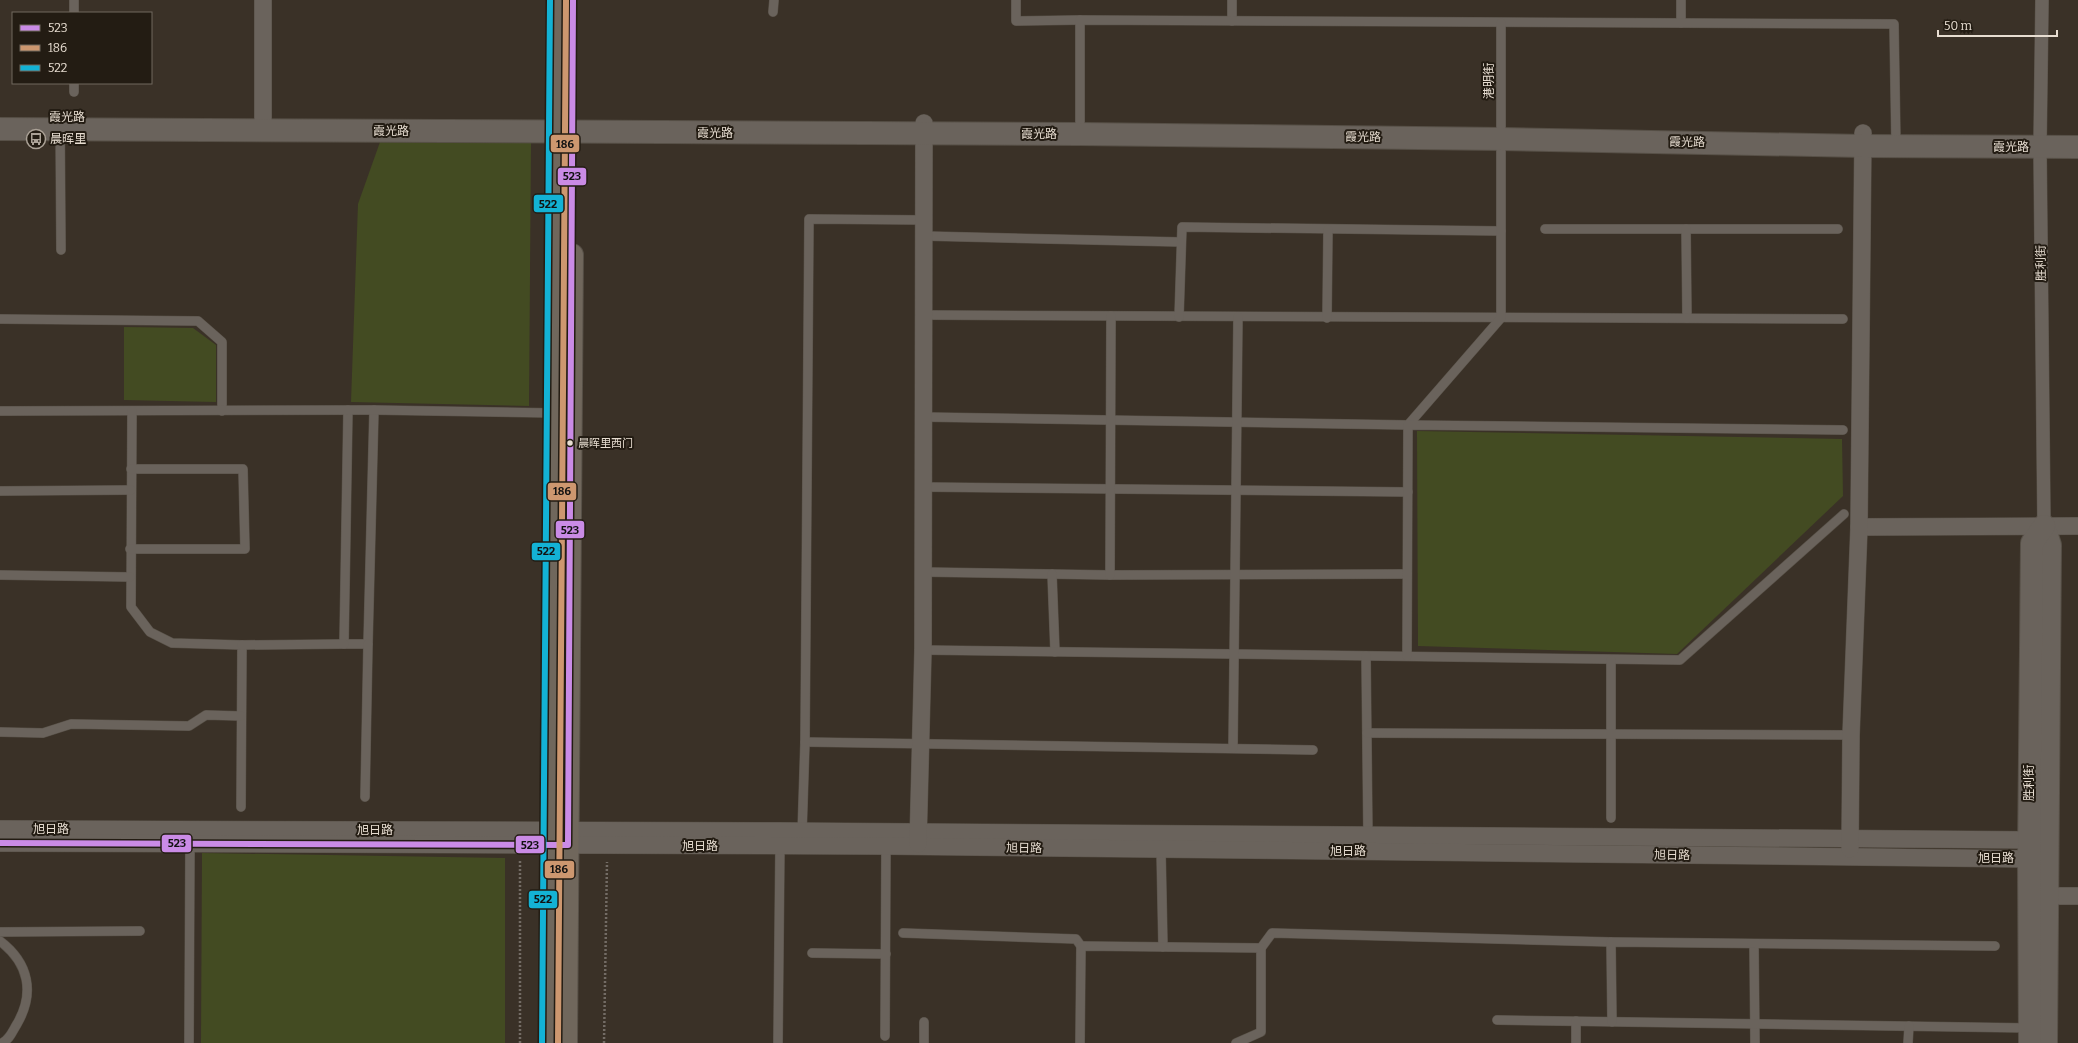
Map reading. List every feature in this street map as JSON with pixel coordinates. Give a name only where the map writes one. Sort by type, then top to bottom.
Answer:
[{"type":"main road","points":[[550,1043],[560,838],[565,126],[558,0]]},
{"type":"main road","points":[[566,1043],[560,838],[554,413],[565,126],[573,0]]},
{"type":"street","points":[[263,0],[263,124]]},
{"type":"street","name":"胜利街","points":[[2042,0],[2040,141],[2044,526],[2050,545],[2038,849],[2046,1043]]},
{"type":"street","name":"霞光路","points":[[0,117],[60,123],[1080,129],[1862,140],[2040,141],[2078,147]]},
{"type":"street","name":"霞光路","points":[[0,129],[60,123]]},
{"type":"street","points":[[918,840],[924,572],[924,129]]},
{"type":"street","name":"霞光路","points":[[2040,141],[2078,135]]},
{"type":"street","points":[[1850,857],[1851,735],[1859,527],[1862,140]]},
{"type":"street","points":[[1859,527],[2078,526]]},
{"type":"street","name":"旭日路","points":[[0,829],[190,836],[886,839],[1161,850],[1368,844],[1850,839],[2038,849]]},
{"type":"street","name":"旭日路","points":[[0,843],[190,836]]},
{"type":"street","name":"旭日路","points":[[918,840],[1368,844],[1850,857],[2038,849]]},
{"type":"street","points":[[2039,896],[2078,896]]},
{"type":"street","name":"胜利街","points":[[2030,1035],[2039,896]]},
{"type":"lane","points":[[74,0],[74,12]]},
{"type":"lane","points":[[774,0],[774,12]]},
{"type":"lane","points":[[1016,0],[1016,21],[1080,20],[1894,24],[1896,140]]},
{"type":"lane","points":[[1232,0],[1232,21]]},
{"type":"lane","points":[[1681,0],[1681,23]]},
{"type":"lane","points":[[1080,20],[1080,129]]},
{"type":"lane","name":"港明街","points":[[1501,23],[1501,318]]},
{"type":"lane","points":[[60,123],[62,250]]},
{"type":"lane","points":[[802,839],[805,742],[809,219],[925,228],[1181,242]]},
{"type":"lane","points":[[1179,317],[1182,227],[1501,231]]},
{"type":"lane","points":[[1545,229],[1838,229]]},
{"type":"lane","points":[[1686,229],[1687,318]]},
{"type":"lane","points":[[1327,318],[1328,230]]},
{"type":"lane","points":[[924,315],[1327,318],[1843,319]]},
{"type":"lane","points":[[1110,575],[1111,316]]},
{"type":"lane","points":[[1234,748],[1238,317]]},
{"type":"lane","points":[[1407,656],[1408,425],[1501,318]]},
{"type":"lane","points":[[0,319],[198,321],[222,342],[222,411]]},
{"type":"lane","points":[[344,644],[348,410]]},
{"type":"lane","points":[[0,411],[374,410],[554,413]]},
{"type":"lane","points":[[365,797],[374,410]]},
{"type":"lane","points":[[132,411],[130,549],[132,607],[150,632],[172,643],[242,645],[368,644]]},
{"type":"lane","points":[[924,417],[1843,430]]},
{"type":"lane","points":[[130,549],[245,549],[243,469],[131,469]]},
{"type":"lane","points":[[924,487],[1408,492]]},
{"type":"lane","points":[[0,491],[131,490]]},
{"type":"lane","points":[[923,650],[1680,660],[1844,514]]},
{"type":"lane","points":[[924,572],[1110,575],[1407,574]]},
{"type":"lane","points":[[1052,574],[1055,652]]},
{"type":"lane","points":[[0,575],[130,577]]},
{"type":"lane","points":[[241,807],[242,645]]},
{"type":"lane","points":[[1366,656],[1368,844]]},
{"type":"lane","points":[[1611,660],[1611,818]]},
{"type":"lane","points":[[0,732],[43,733],[71,724],[189,726],[206,715],[241,716]]},
{"type":"lane","points":[[1367,733],[1851,735]]},
{"type":"lane","points":[[805,742],[1313,750]]},
{"type":"lane","points":[[189,1043],[190,836]]},
{"type":"lane","points":[[778,1043],[780,839]]},
{"type":"lane","points":[[885,1036],[886,839]]},
{"type":"lane","points":[[1161,850],[1163,947]]},
{"type":"lane","points":[[0,932],[140,931]]},
{"type":"lane","points":[[903,933],[1076,939],[1081,946],[1080,1043]]},
{"type":"lane","points":[[1236,1043],[1261,1032],[1261,948],[1272,933],[1611,942],[1994,946]]},
{"type":"lane","points":[[0,941],[14,951],[28,981],[25,1010],[8,1040],[2,1043]]},
{"type":"lane","points":[[1611,942],[1612,1022]]},
{"type":"lane","points":[[1754,944],[1755,1043]]},
{"type":"lane","points":[[1081,946],[1261,948]]},
{"type":"lane","points":[[812,953],[886,954]]},
{"type":"lane","points":[[1497,1020],[1909,1026],[2030,1035]]},
{"type":"lane","points":[[1576,1021],[1576,1043]]},
{"type":"lane","points":[[924,1022],[924,1043]]},
{"type":"lane","points":[[1908,1043],[1909,1026]]},
{"type":"path","points":[[520,861],[520,1043]]},
{"type":"path","points":[[604,1043],[607,862]]},
{"type":"green space","points":[[380,142],[531,142],[529,406],[351,402],[358,204]]},
{"type":"green space","points":[[124,327],[193,328],[216,345],[216,402],[124,400]]},
{"type":"green space","points":[[1417,431],[1842,439],[1843,496],[1677,654],[1418,646]]},
{"type":"green space","points":[[202,853],[505,858],[505,1043],[201,1043]]},
{"type":"transit line","name":"522","points":[[542,1043],[550,0]]},
{"type":"transit line","name":"186","points":[[558,1043],[566,0]]},
{"type":"transit line","name":"523","points":[[0,843],[568,845],[573,0]]},
{"type":"place","name":"晨晖里","points":[[36,139]]},
{"type":"place","name":"晨晖里西门","points":[[570,443]]}]
